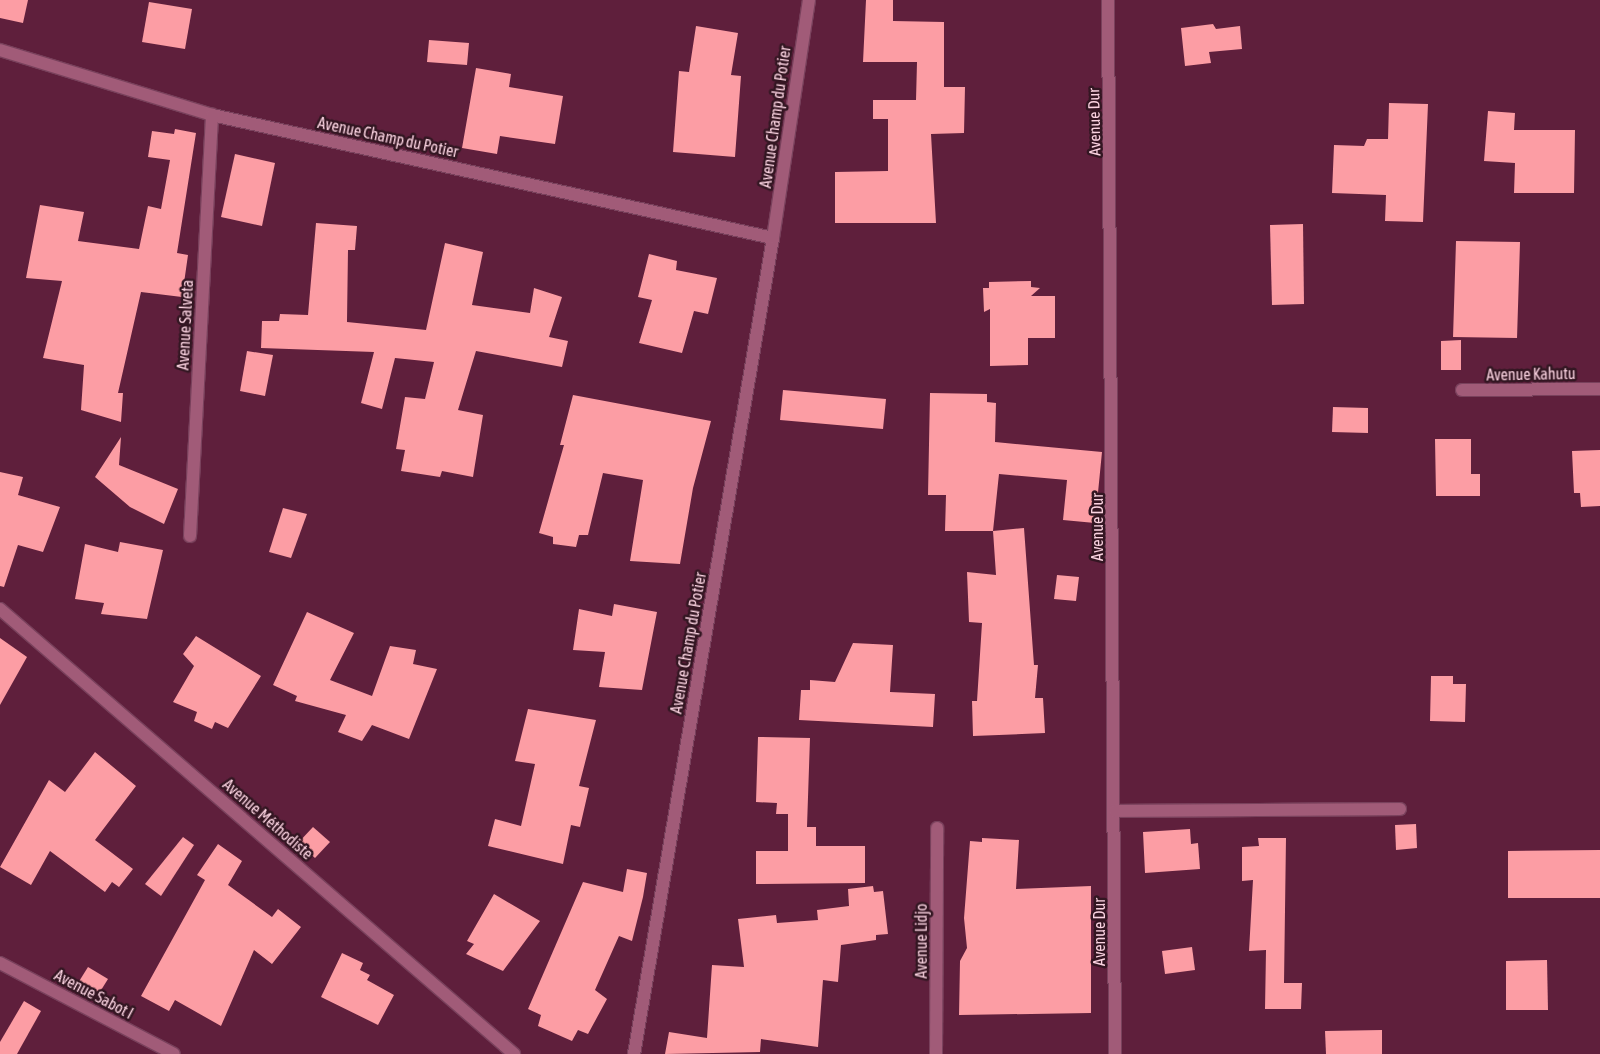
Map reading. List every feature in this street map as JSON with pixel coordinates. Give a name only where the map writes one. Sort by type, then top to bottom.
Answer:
[{"type":"street","name":"Avenue Champ du Potier","points":[[634,1054],[773,238],[808,0]]},
{"type":"street","name":"Avenue Dur","points":[[1108,0],[1116,1054]]},
{"type":"street","name":"Avenue Champ du Potier","points":[[0,50],[212,115],[773,238]]},
{"type":"street","name":"Avenue Salveta","points":[[190,536],[212,115]]},
{"type":"street","name":"Avenue Kahutu","points":[[1462,390],[1600,389]]},
{"type":"street","name":"Avenue Méthodiste","points":[[0,609],[514,1054]]},
{"type":"street","points":[[1115,811],[1400,809]]},
{"type":"street","name":"Avenue Lidjo","points":[[936,1054],[938,828]]},
{"type":"street","name":"Avenue Sabot I","points":[[0,964],[174,1054]]},
{"type":"building","points":[[0,0],[28,0],[23,23],[0,18]]},
{"type":"building","points":[[866,0],[893,0],[893,21],[944,22],[944,87],[965,87],[964,133],[931,134],[936,223],[835,223],[835,172],[888,171],[888,119],[873,119],[873,100],[916,100],[917,62],[863,62]]},
{"type":"building","points":[[149,2],[192,9],[185,49],[142,42]]},
{"type":"building","points":[[1213,24],[1216,29],[1240,26],[1242,49],[1209,52],[1211,63],[1185,66],[1181,28]]},
{"type":"building","points":[[696,26],[738,33],[731,75],[741,76],[735,157],[673,152],[679,71],[689,72]]},
{"type":"building","points":[[429,40],[469,43],[467,65],[427,62]]},
{"type":"building","points":[[476,68],[511,74],[509,87],[563,96],[555,144],[500,136],[497,154],[462,148]]},
{"type":"building","points":[[1389,103],[1428,104],[1423,222],[1385,221],[1386,195],[1332,193],[1334,145],[1364,146],[1367,139],[1388,139]]},
{"type":"building","points":[[1488,111],[1515,113],[1514,130],[1575,130],[1574,193],[1514,193],[1515,163],[1484,161]]},
{"type":"building","points":[[175,129],[196,133],[177,253],[188,255],[182,297],[141,292],[118,393],[123,393],[121,422],[81,410],[84,365],[43,358],[62,281],[26,278],[40,205],[84,212],[78,241],[139,249],[148,206],[161,209],[170,160],[148,157],[152,131],[174,134]]},
{"type":"building","points":[[235,154],[275,163],[262,226],[221,217]]},
{"type":"building","points":[[316,223],[357,226],[355,250],[348,250],[347,322],[426,330],[445,243],[483,252],[472,305],[530,313],[534,288],[562,297],[549,337],[568,341],[562,367],[476,351],[458,410],[483,415],[473,477],[442,471],[440,477],[401,471],[405,450],[396,449],[405,397],[425,399],[434,362],[395,358],[382,409],[361,403],[374,352],[261,348],[262,321],[279,321],[280,314],[308,315]]},
{"type":"building","points":[[1303,224],[1304,304],[1272,305],[1270,225]]},
{"type":"building","points":[[1456,241],[1520,242],[1517,338],[1453,337]]},
{"type":"building","points":[[649,254],[677,261],[676,270],[717,278],[708,314],[694,311],[682,353],[639,343],[652,300],[638,297]]},
{"type":"building","points":[[1031,281],[1031,287],[1040,288],[1031,296],[1055,296],[1055,338],[1028,338],[1028,365],[990,366],[990,309],[984,312],[983,288],[989,288],[989,282]]},
{"type":"building","points":[[1461,340],[1461,370],[1441,370],[1441,341]]},
{"type":"building","points":[[247,351],[273,355],[265,396],[240,391]]},
{"type":"building","points":[[783,390],[886,399],[883,429],[780,420]]},
{"type":"building","points":[[930,393],[987,394],[987,402],[996,403],[995,442],[1102,452],[1095,523],[1063,520],[1067,480],[999,474],[993,531],[945,531],[946,495],[928,495]]},
{"type":"building","points":[[573,395],[711,421],[693,488],[680,564],[630,561],[643,480],[603,473],[588,535],[579,535],[576,547],[553,544],[553,537],[539,533],[564,445],[560,445]]},
{"type":"building","points":[[1333,407],[1368,408],[1368,433],[1332,432]]},
{"type":"building","points":[[121,437],[119,465],[178,489],[164,524],[130,507],[95,477]]},
{"type":"building","points":[[1435,439],[1471,439],[1471,474],[1480,474],[1480,496],[1436,496]]},
{"type":"building","points":[[1600,450],[1600,506],[1581,507],[1580,493],[1574,493],[1572,451]]},
{"type":"building","points":[[0,472],[23,477],[18,495],[60,507],[43,552],[18,545],[4,587],[0,586]]},
{"type":"building","points":[[283,508],[307,514],[291,558],[269,552]]},
{"type":"building","points":[[1024,528],[1034,665],[1038,665],[1035,698],[1043,698],[1045,733],[973,736],[972,701],[977,701],[982,623],[969,622],[967,572],[996,575],[993,531]]},
{"type":"building","points":[[120,542],[163,550],[147,619],[101,614],[104,603],[75,599],[85,544],[118,552]]},
{"type":"building","points":[[1057,575],[1079,577],[1076,601],[1054,599]]},
{"type":"building","points":[[614,604],[657,612],[642,690],[599,687],[605,652],[573,650],[579,609],[612,616]]},
{"type":"building","points":[[307,612],[354,633],[330,680],[372,696],[390,646],[416,650],[413,664],[437,669],[409,739],[372,725],[362,741],[338,732],[346,715],[295,701],[297,696],[273,685]]},
{"type":"building","points":[[196,636],[261,676],[228,728],[215,722],[212,729],[194,721],[197,712],[173,702],[194,666],[183,654]]},
{"type":"building","points":[[0,638],[27,657],[0,705]]},
{"type":"building","points":[[853,643],[893,645],[890,692],[935,694],[933,727],[799,720],[801,690],[810,690],[810,680],[835,682]]},
{"type":"building","points":[[1431,676],[1453,676],[1453,684],[1466,684],[1465,722],[1430,721]]},
{"type":"building","points":[[528,709],[596,720],[579,786],[589,788],[580,827],[571,825],[563,864],[488,846],[495,819],[521,826],[535,764],[515,761]]},
{"type":"building","points":[[758,737],[810,738],[807,827],[816,827],[816,846],[865,846],[865,883],[756,884],[756,851],[788,851],[788,814],[776,814],[777,803],[756,802]]},
{"type":"building","points":[[95,752],[136,786],[95,840],[133,869],[119,887],[112,882],[105,892],[50,851],[31,885],[0,867],[49,780],[65,792]]},
{"type":"building","points":[[1416,824],[1417,848],[1396,850],[1395,825]]},
{"type":"building","points":[[313,827],[330,842],[315,858],[298,843]]},
{"type":"building","points":[[1190,829],[1191,844],[1198,843],[1200,869],[1145,873],[1143,832]]},
{"type":"building","points":[[183,837],[194,845],[161,896],[145,884]]},
{"type":"building","points":[[982,838],[1019,840],[1016,889],[1091,886],[1091,1013],[959,1015],[960,961],[967,948],[964,918],[970,841],[982,842]]},
{"type":"building","points":[[1258,838],[1286,838],[1284,983],[1302,983],[1301,1009],[1265,1009],[1266,950],[1249,951],[1253,880],[1242,881],[1242,847],[1259,846]]},
{"type":"building","points":[[218,844],[242,861],[228,885],[272,917],[278,909],[301,927],[272,964],[254,950],[221,1026],[175,1000],[169,1011],[141,996],[205,880],[197,875]]},
{"type":"building","points":[[1600,850],[1600,898],[1508,898],[1508,851]]},
{"type":"building","points":[[627,869],[647,873],[632,941],[619,936],[595,990],[607,999],[588,1034],[578,1030],[572,1041],[538,1026],[541,1015],[528,1009],[583,882],[623,892]]},
{"type":"building","points":[[873,886],[874,892],[883,891],[888,934],[876,935],[876,940],[841,945],[838,982],[823,980],[818,1047],[761,1039],[760,1052],[665,1054],[669,1032],[707,1038],[712,965],[744,967],[738,919],[776,915],[777,923],[818,920],[817,910],[849,906],[848,889]]},
{"type":"building","points":[[494,894],[540,921],[503,971],[466,954],[474,944],[467,941]]},
{"type":"building","points":[[1192,947],[1195,970],[1165,974],[1162,951]]},
{"type":"building","points":[[342,953],[363,963],[360,970],[370,975],[367,980],[394,995],[378,1025],[321,997]]},
{"type":"building","points":[[1547,960],[1548,1010],[1506,1010],[1506,961]]},
{"type":"building","points":[[88,967],[108,979],[98,995],[78,983]]},
{"type":"building","points":[[24,1001],[41,1011],[17,1054],[0,1054],[0,1042]]},
{"type":"building","points":[[1382,1030],[1382,1054],[1326,1054],[1325,1031]]}]
